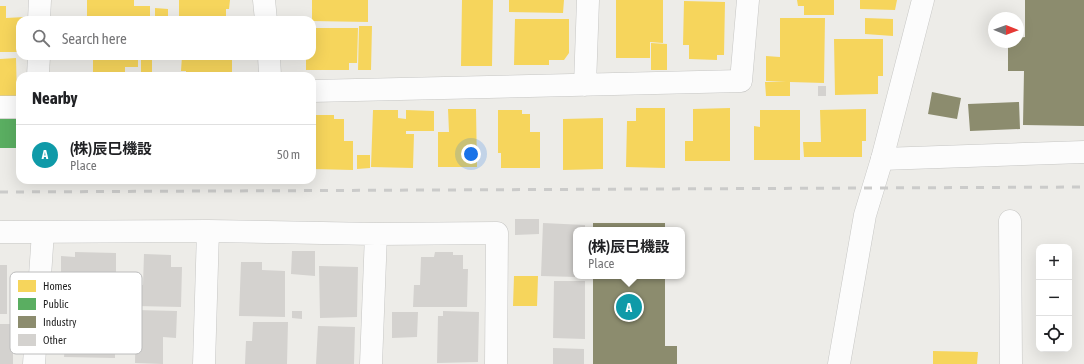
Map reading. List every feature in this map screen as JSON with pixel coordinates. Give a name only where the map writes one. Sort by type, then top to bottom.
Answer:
[{"type":"street","points":[[39,16],[40,0]]},
{"type":"street","points":[[264,0],[266,16]]},
{"type":"street","points":[[585,85],[588,0]]},
{"type":"street","points":[[316,91],[741,81],[748,0]]},
{"type":"street","points":[[839,364],[865,214],[882,159],[923,0]]},
{"type":"street","points":[[38,72],[39,60]]},
{"type":"street","points":[[268,60],[270,72]]},
{"type":"street","points":[[0,107],[16,107]]},
{"type":"street","points":[[882,159],[1084,152]]},
{"type":"street","points":[[1010,221],[1011,364]]},
{"type":"street","points":[[204,364],[208,231]]},
{"type":"street","points":[[0,232],[208,231],[376,234],[498,233],[496,364]]},
{"type":"street","points":[[40,272],[43,232]]},
{"type":"street","points":[[371,364],[376,234]]},
{"type":"street","points":[[34,364],[35,354]]},
{"type":"building: Homes","points":[[87,0],[134,0],[134,6],[150,6],[150,16],[87,16]]},
{"type":"building: Homes","points":[[179,0],[230,0],[229,9],[226,9],[226,16],[179,16]]},
{"type":"building: Homes","points":[[312,0],[368,0],[368,22],[316,21],[316,16],[312,16]]},
{"type":"building: Homes","points":[[462,0],[493,0],[492,66],[461,66]]},
{"type":"building: Homes","points":[[509,0],[564,0],[563,13],[509,12]]},
{"type":"building: Homes","points":[[616,0],[663,0],[663,43],[650,42],[650,58],[616,58]]},
{"type":"building: Homes","points":[[797,0],[834,0],[834,15],[804,15],[804,6],[798,6]]},
{"type":"building: Homes","points":[[860,0],[897,0],[895,10],[860,9]]},
{"type":"building: Homes","points":[[684,1],[725,2],[724,55],[717,55],[717,60],[689,59],[689,45],[683,45]]},
{"type":"building: Homes","points":[[0,6],[6,6],[6,18],[16,17],[16,52],[0,52]]},
{"type":"building: Homes","points":[[155,8],[168,9],[168,16],[155,16]]},
{"type":"building: Homes","points":[[780,18],[825,18],[824,83],[790,82],[790,96],[766,96],[765,82],[786,82],[766,81],[766,56],[780,57]]},
{"type":"building: Homes","points":[[865,18],[893,19],[893,36],[865,34]]},
{"type":"building: Homes","points":[[515,19],[569,19],[569,53],[564,60],[549,60],[549,65],[514,65]]},
{"type":"building: Homes","points":[[359,26],[372,26],[371,70],[358,70]]},
{"type":"building: Homes","points":[[316,28],[358,28],[357,63],[349,63],[349,70],[306,70],[306,60],[316,60]]},
{"type":"building: Homes","points":[[834,39],[883,39],[883,76],[878,76],[878,94],[835,95]]},
{"type":"building: Homes","points":[[651,43],[667,44],[667,70],[651,70]]},
{"type":"building: Homes","points":[[16,58],[16,102],[0,102],[0,59]]},
{"type":"building: Homes","points":[[93,60],[138,60],[138,67],[125,67],[125,72],[93,72]]},
{"type":"building: Homes","points":[[141,60],[152,60],[152,72],[141,72]]},
{"type":"building: Homes","points":[[182,60],[232,60],[232,72],[181,71]]},
{"type":"building: Homes","points":[[636,108],[665,108],[665,168],[626,167],[627,121],[636,121]]},
{"type":"building: Homes","points":[[730,108],[730,161],[685,161],[685,141],[693,141],[693,109]]},
{"type":"building: Homes","points":[[448,109],[476,109],[477,167],[438,167],[438,132],[449,132]]},
{"type":"building: Homes","points":[[866,109],[866,141],[862,141],[862,157],[804,157],[803,142],[821,142],[820,110]]},
{"type":"building: Homes","points":[[373,110],[398,110],[398,118],[406,119],[406,110],[434,111],[434,131],[406,131],[406,134],[414,134],[413,168],[371,167]]},
{"type":"building: Homes","points":[[498,110],[522,110],[522,114],[530,114],[530,132],[540,132],[540,168],[501,168],[501,153],[498,153]]},
{"type":"building: Homes","points":[[760,110],[800,110],[800,160],[754,160],[754,126],[760,127]]},
{"type":"building: Homes","points":[[316,115],[334,115],[334,119],[344,119],[344,141],[353,141],[353,170],[316,169]]},
{"type":"building: Homes","points":[[603,118],[603,169],[563,170],[563,119]]},
{"type":"building: Homes","points":[[357,155],[370,155],[370,168],[357,169]]},
{"type":"building: Homes","points":[[514,276],[538,276],[537,306],[513,306]]},
{"type":"building: Homes","points":[[933,351],[978,352],[977,364],[933,364]]},
{"type":"building: Public","points":[[0,119],[16,119],[16,148],[0,148]]},
{"type":"building: Industry","points":[[1025,0],[1084,0],[1084,126],[1023,125],[1024,71],[1008,71],[1008,48],[1024,48]]},
{"type":"building: Industry","points":[[932,92],[961,98],[957,119],[928,114]]},
{"type":"building: Industry","points":[[1019,102],[1020,129],[970,131],[968,104]]},
{"type":"building: Industry","points":[[593,223],[665,223],[665,227],[593,227]]},
{"type":"building: Industry","points":[[593,279],[665,279],[665,346],[677,346],[677,364],[593,364]]},
{"type":"building: Other","points":[[818,86],[826,86],[826,96],[818,96]]},
{"type":"building: Other","points":[[515,219],[539,219],[539,234],[515,235]]},
{"type":"building: Other","points":[[543,223],[585,225],[585,227],[573,227],[573,277],[541,276]]},
{"type":"building: Other","points":[[292,251],[315,251],[315,276],[291,274]]},
{"type":"building: Other","points":[[75,252],[116,253],[116,272],[61,272],[61,256],[75,257]]},
{"type":"building: Other","points":[[435,252],[453,252],[453,255],[463,255],[463,269],[468,269],[467,307],[413,307],[414,285],[420,285],[421,257],[434,257]]},
{"type":"building: Other","points":[[144,254],[171,255],[171,267],[182,267],[181,307],[142,306]]},
{"type":"building: Other","points":[[241,262],[262,262],[262,270],[285,271],[285,317],[239,316]]},
{"type":"building: Other","points":[[0,265],[7,265],[7,314],[0,314]]},
{"type":"building: Other","points":[[319,266],[358,267],[357,317],[320,318]]},
{"type":"building: Other","points":[[554,281],[585,281],[585,339],[553,338]]},
{"type":"building: Other","points":[[142,310],[177,311],[176,338],[163,337],[163,364],[135,363],[135,354],[142,354]]},
{"type":"building: Other","points":[[292,311],[302,311],[302,319],[292,318]]},
{"type":"building: Other","points":[[443,311],[479,312],[478,362],[437,363],[438,316],[443,316]]},
{"type":"building: Other","points":[[392,312],[418,312],[417,337],[392,338]]},
{"type":"building: Other","points":[[253,322],[288,322],[287,364],[245,364],[246,341],[252,341]]},
{"type":"building: Other","points":[[0,324],[10,324],[10,354],[13,354],[13,364],[0,364]]},
{"type":"building: Other","points":[[318,326],[355,327],[354,364],[316,364]]},
{"type":"building: Other","points":[[553,348],[584,349],[584,364],[553,364]]},
{"type":"building: Other","points":[[64,354],[115,354],[115,358],[64,357]]},
{"type":"railway","points":[[0,192],[1084,187]]},
{"type":"place","name":"(株)辰巳機設","points":[[629,307]]}]
